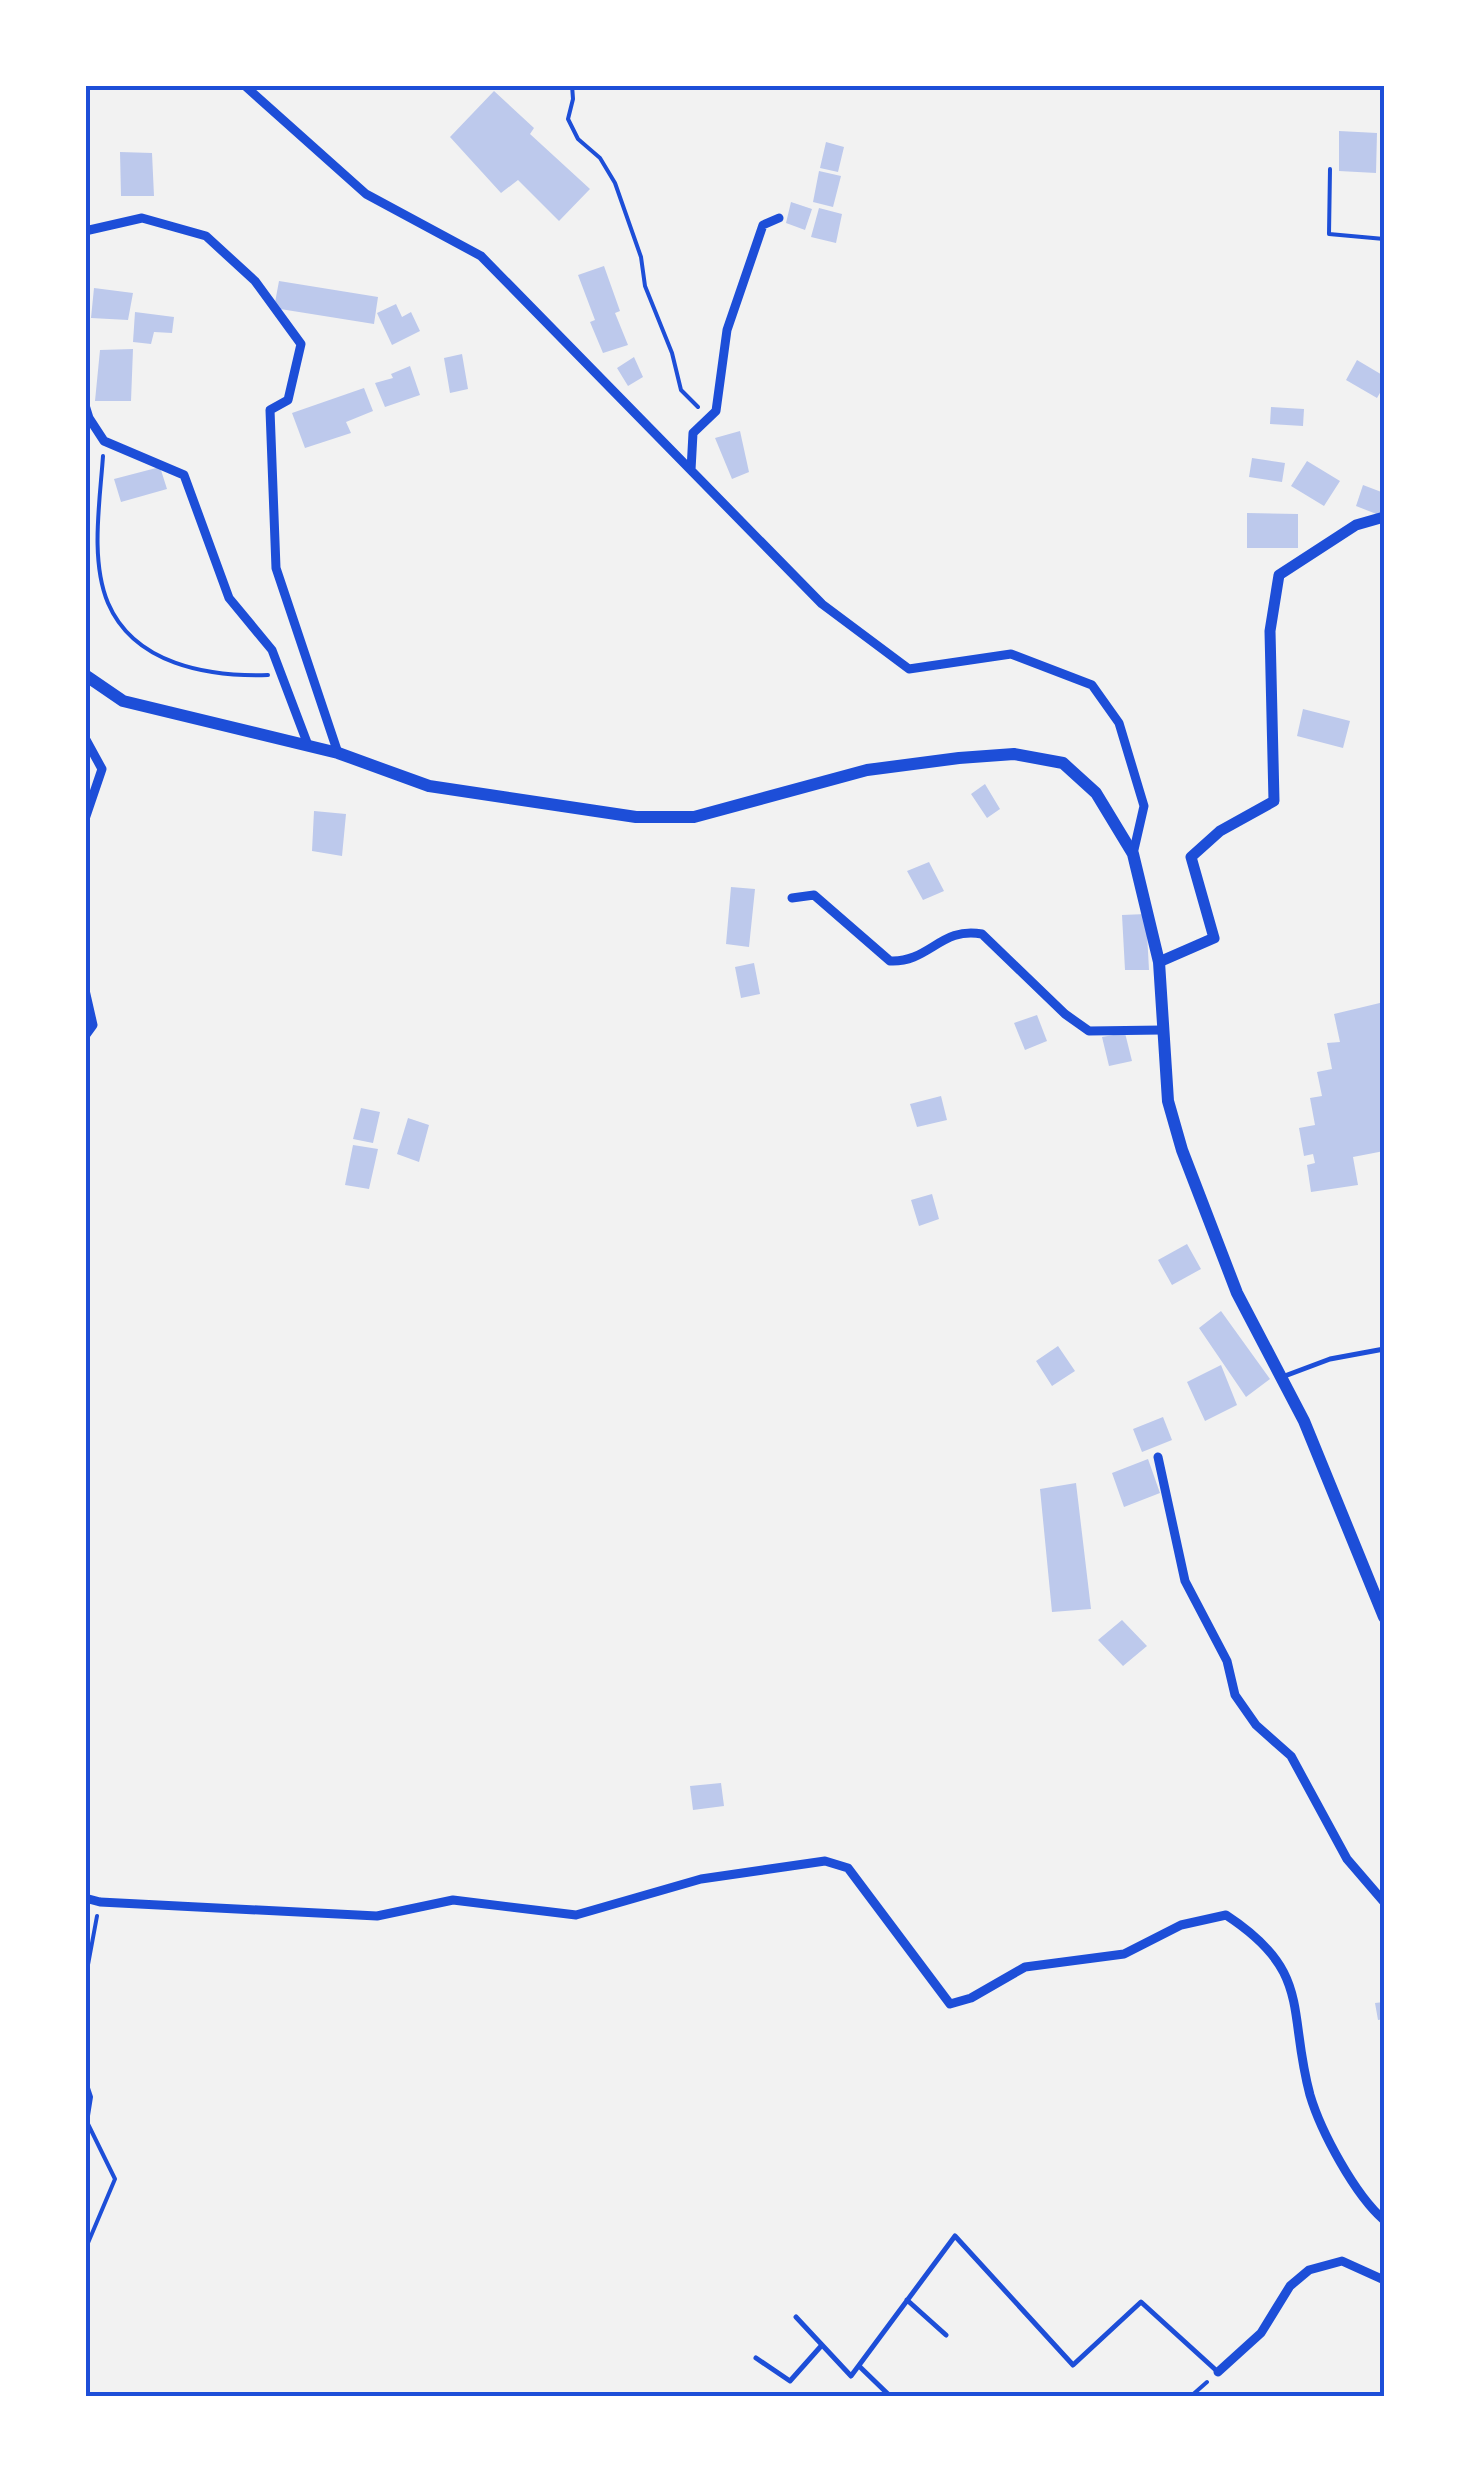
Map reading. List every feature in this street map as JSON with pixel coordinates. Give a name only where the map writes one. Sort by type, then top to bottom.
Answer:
[{"type":"main road","points":[[85,675],[122,702],[308,744],[429,786],[665,819],[694,817],[867,770],[1014,754],[1064,764],[1096,793],[1133,854],[1159,962],[1168,1101],[1182,1150],[1237,1294],[1304,1421],[1384,1617]]},
{"type":"street","points":[[244,85],[366,194],[481,256],[822,604],[909,669],[1011,654],[1092,685],[1119,723],[1144,806],[1133,854]]},
{"type":"street","points":[[85,231],[142,218],[206,236],[255,280],[300,344],[288,400],[270,410],[276,568],[338,753]]},
{"type":"street","points":[[691,470],[693,433],[716,411],[727,330],[763,225],[779,218]]},
{"type":"street","points":[[85,404],[88,418],[104,441],[184,474],[230,598],[272,650],[308,744]]},
{"type":"street","points":[[1159,962],[1214,938],[1191,857],[1220,831],[1274,800],[1270,630],[1279,574],[1356,525],[1384,517]]},
{"type":"street","points":[[85,738],[102,769],[85,819]]},
{"type":"street","points":[[792,898],[814,895],[890,960],[906,962],[963,930],[982,934],[1065,1014],[1089,1031],[1162,1030]]},
{"type":"street","points":[[85,990],[92,1025],[85,1036]]},
{"type":"street","points":[[1158,1458],[1185,1582],[1227,1661],[1235,1695],[1256,1725],[1291,1756],[1347,1860],[1384,1902]]},
{"type":"street","points":[[85,1898],[100,1902],[376,1916],[453,1900],[576,1915],[700,1880],[825,1861],[848,1868],[950,2004],[971,1998],[1025,1967],[1124,1954],[1181,1925],[1226,1916],[1252,1932],[1281,1964],[1297,2006],[1310,2096],[1350,2180],[1384,2220]]},
{"type":"street","points":[[1218,2372],[1261,2333],[1290,2286],[1309,2270],[1342,2261],[1384,2280]]},
{"type":"lane","points":[[1282,1376],[1330,1359],[1384,1349]]},
{"type":"lane","points":[[796,2317],[851,2376],[955,2236],[1073,2365],[1141,2302],[1218,2372]]},
{"type":"lane","points":[[908,2300],[946,2335]]},
{"type":"lane","points":[[756,2358],[790,2381],[822,2345]]},
{"type":"lane","points":[[859,2366],[891,2397]]},
{"type":"path","points":[[572,85],[574,99],[568,119],[578,139],[600,158],[615,183],[681,390],[709,418]]},
{"type":"path","points":[[1330,169],[1329,234],[1384,238]]},
{"type":"path","points":[[104,441],[100,560],[107,600],[126,635],[154,654],[193,669],[248,676],[283,675]]},
{"type":"path","points":[[85,1981],[100,1902]]},
{"type":"path","points":[[85,2079],[90,2097],[87,2122],[115,2179],[85,2250]]},
{"type":"path","points":[[1190,2397],[1218,2372]]},
{"type":"building","points":[[494,91],[534,128],[530,134],[590,189],[559,221],[518,180],[501,193],[450,137]]},
{"type":"building","points":[[1339,131],[1377,133],[1376,173],[1339,171]]},
{"type":"building","points":[[826,142],[844,147],[838,172],[820,168]]},
{"type":"building","points":[[120,152],[152,153],[154,196],[121,196]]},
{"type":"building","points":[[819,171],[841,176],[833,207],[813,202]]},
{"type":"building","points":[[791,202],[812,209],[805,230],[786,223]]},
{"type":"building","points":[[819,208],[842,214],[836,243],[811,237]]},
{"type":"building","points":[[604,266],[620,311],[615,313],[628,345],[603,353],[578,275]]},
{"type":"building","points":[[279,281],[378,297],[374,324],[274,308]]},
{"type":"building","points":[[94,288],[133,293],[128,320],[91,318]]},
{"type":"building","points":[[396,304],[402,317],[411,312],[420,331],[392,345],[377,313]]},
{"type":"building","points":[[135,312],[174,317],[172,333],[154,332],[151,344],[133,342]]},
{"type":"building","points":[[133,349],[131,401],[95,401],[100,350]]},
{"type":"building","points":[[462,354],[468,389],[450,393],[444,358]]},
{"type":"building","points":[[634,357],[643,377],[628,386],[617,368]]},
{"type":"building","points":[[1357,360],[1384,376],[1384,386],[1377,398],[1346,380]]},
{"type":"building","points":[[410,366],[420,395],[385,407],[375,383],[393,378],[391,374]]},
{"type":"building","points":[[364,388],[373,411],[346,422],[351,433],[305,448],[292,413]]},
{"type":"building","points":[[1271,407],[1304,409],[1303,426],[1270,424]]},
{"type":"building","points":[[740,431],[749,472],[732,479],[715,438]]},
{"type":"building","points":[[1252,458],[1285,463],[1282,482],[1249,477]]},
{"type":"building","points":[[1307,461],[1340,481],[1324,506],[1291,486]]},
{"type":"building","points":[[160,467],[167,489],[121,502],[114,479]]},
{"type":"building","points":[[1363,485],[1384,493],[1384,517],[1356,506]]},
{"type":"building","points":[[1247,513],[1298,514],[1298,548],[1247,548]]},
{"type":"building","points":[[1303,709],[1350,721],[1343,748],[1297,736]]},
{"type":"building","points":[[985,784],[1000,809],[987,818],[971,794]]},
{"type":"building","points":[[314,811],[346,814],[342,856],[312,851]]},
{"type":"building","points":[[929,862],[944,891],[923,900],[907,871]]},
{"type":"building","points":[[731,887],[755,889],[749,947],[726,944]]},
{"type":"building","points":[[1146,914],[1149,970],[1125,970],[1122,915]]},
{"type":"building","points":[[754,963],[760,994],[741,998],[735,967]]},
{"type":"building","points":[[1384,1002],[1384,1151],[1353,1157],[1358,1185],[1311,1192],[1307,1165],[1315,1163],[1313,1154],[1304,1156],[1299,1128],[1315,1125],[1310,1098],[1322,1096],[1317,1072],[1332,1069],[1327,1043],[1340,1042],[1334,1014]]},
{"type":"building","points":[[1037,1015],[1047,1041],[1025,1050],[1014,1023]]},
{"type":"building","points":[[1125,1033],[1132,1061],[1109,1066],[1102,1037]]},
{"type":"building","points":[[941,1096],[947,1120],[917,1127],[910,1104]]},
{"type":"building","points":[[361,1108],[380,1112],[373,1143],[353,1139]]},
{"type":"building","points":[[408,1118],[429,1125],[419,1162],[397,1154]]},
{"type":"building","points":[[353,1145],[378,1149],[369,1189],[345,1185]]},
{"type":"building","points":[[932,1194],[939,1219],[919,1226],[911,1200]]},
{"type":"building","points":[[1187,1244],[1201,1269],[1172,1285],[1158,1260]]},
{"type":"building","points":[[1221,1311],[1270,1379],[1246,1397],[1199,1328]]},
{"type":"building","points":[[1058,1346],[1075,1371],[1052,1386],[1036,1361]]},
{"type":"building","points":[[1221,1365],[1237,1405],[1205,1421],[1187,1382]]},
{"type":"building","points":[[1163,1417],[1172,1440],[1142,1452],[1133,1429]]},
{"type":"building","points":[[1148,1459],[1160,1493],[1124,1507],[1112,1473]]},
{"type":"building","points":[[1076,1483],[1091,1609],[1052,1612],[1040,1489]]},
{"type":"building","points":[[1122,1620],[1147,1646],[1123,1666],[1098,1640]]},
{"type":"building","points":[[721,1783],[724,1806],[693,1810],[690,1786]]},
{"type":"building","points":[[1384,2002],[1384,2019],[1378,2020],[1375,2003]]}]
